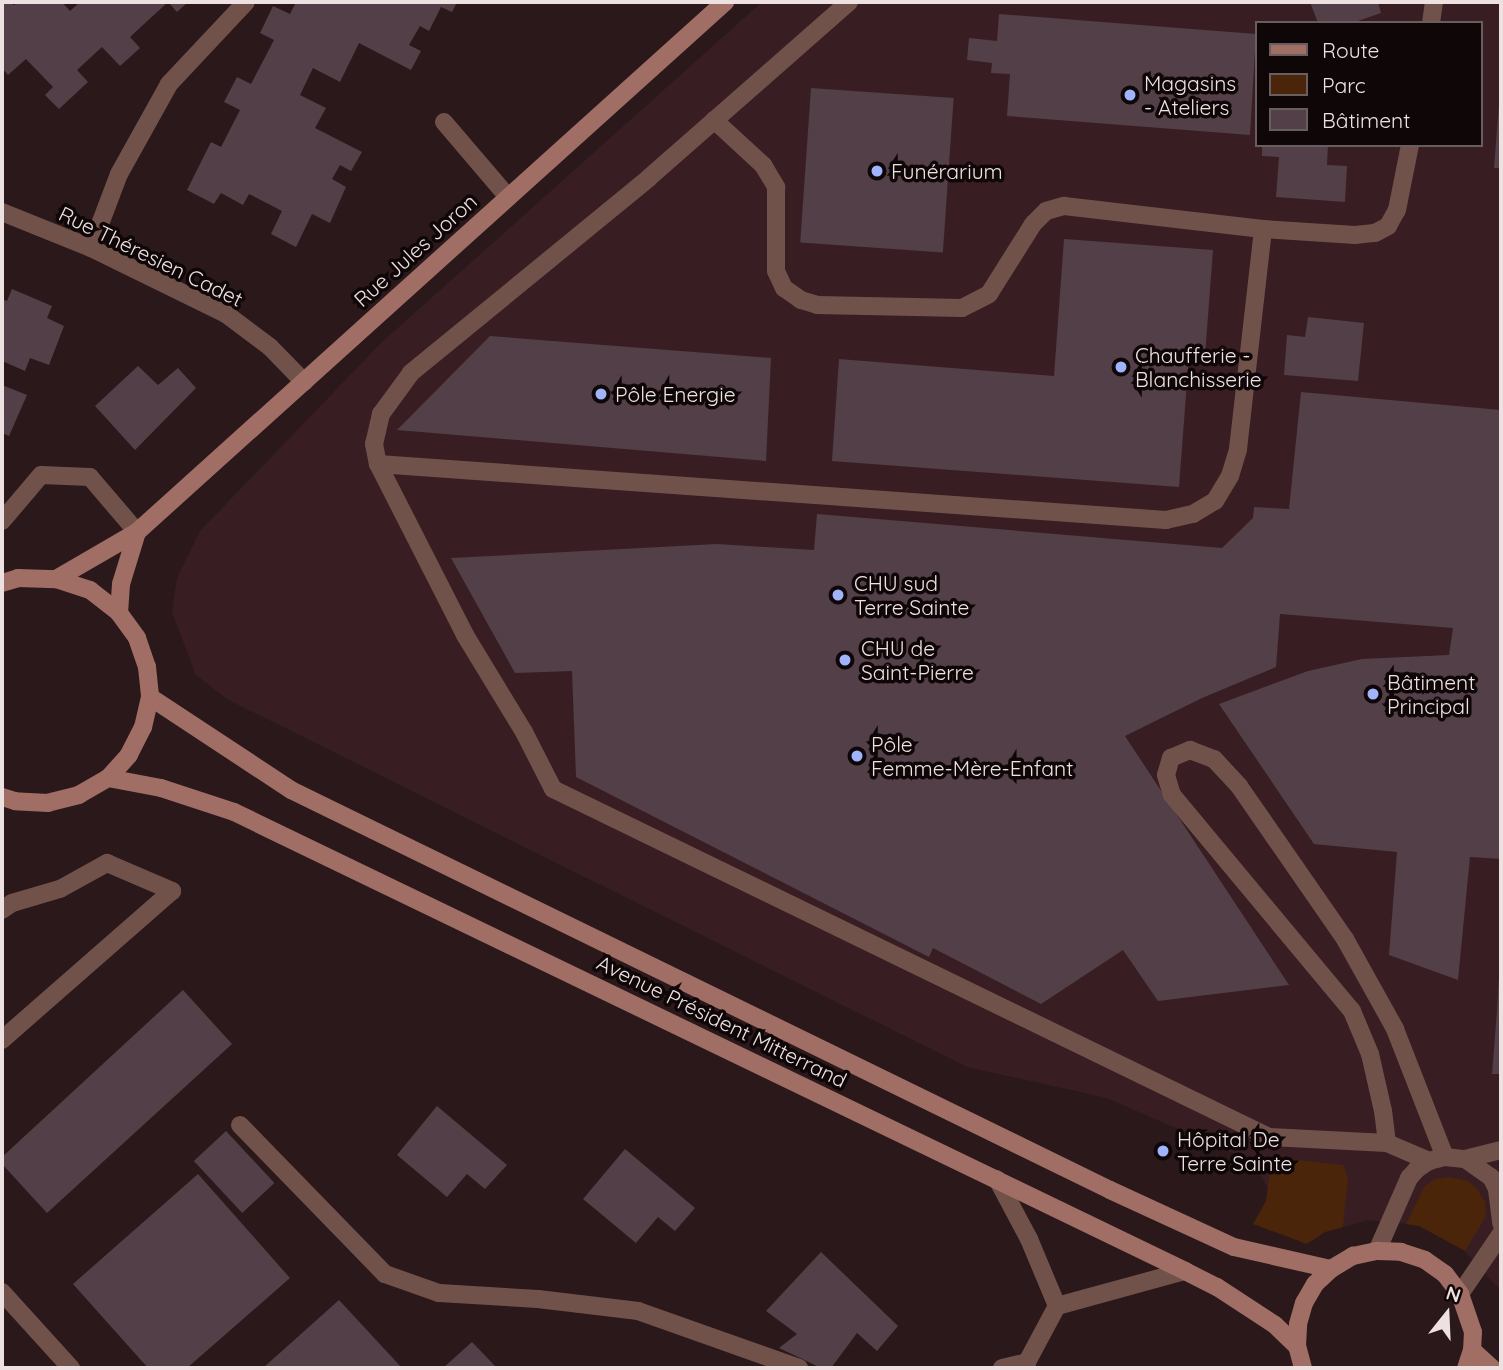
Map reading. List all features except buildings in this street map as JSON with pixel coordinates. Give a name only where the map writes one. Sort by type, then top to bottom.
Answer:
[{"type":"main road","name":"Rue Jules Joron","points":[[56,579],[137,532],[725,2]]},
{"type":"main road","points":[[119,613],[121,584],[137,532]]},
{"type":"main road","points":[[2,583],[18,578],[56,579],[90,590],[119,613],[137,638],[147,667],[150,697],[143,727],[129,755],[108,778],[79,795],[58,800],[6,803]]},
{"type":"main road","name":"Avenue Président Mitterrand","points":[[150,697],[291,790],[1110,1190],[1234,1247],[1331,1269]]},
{"type":"main road","name":"Avenue Président Mitterrand","points":[[108,778],[161,788],[234,812],[997,1178],[1217,1287],[1275,1325],[1297,1346]]},
{"type":"main road","points":[[1303,1368],[1297,1346],[1298,1324],[1304,1303],[1331,1269],[1353,1256],[1377,1251],[1401,1252],[1425,1260],[1446,1274],[1460,1294],[1469,1314],[1472,1350],[1466,1368]]},
{"type":"main road","points":[[1472,1350],[1492,1368]]},
{"type":"street","points":[[90,248],[119,174],[169,84],[246,2]]},
{"type":"street","points":[[849,2],[714,120],[411,373],[382,414],[374,444],[378,464],[466,635],[524,732],[552,789],[1269,1137],[1387,1143],[1437,1159],[1465,1159],[1501,1150]]},
{"type":"street","points":[[1431,21],[1434,2]]},
{"type":"street","points":[[714,120],[763,165],[776,187],[779,209],[776,271],[784,288],[801,300],[817,305],[962,309],[989,294],[1033,225],[1046,211],[1064,206],[1263,229],[1355,236],[1375,233],[1388,226],[1398,211],[1410,147]]},
{"type":"street","points":[[444,122],[508,197]]},
{"type":"street","name":"Rue Théresien Cadet","points":[[2,212],[90,248],[226,314],[270,347],[304,382]]},
{"type":"street","points":[[378,464],[1166,520],[1193,514],[1215,501],[1230,476],[1238,449],[1263,229]]},
{"type":"street","points":[[2,521],[41,475],[90,477],[137,532]]},
{"type":"street","points":[[1387,1143],[1370,1054],[1352,1011],[1172,796],[1166,775],[1171,758],[1190,750],[1214,759],[1239,786],[1345,939],[1395,1029],[1437,1159]]},
{"type":"street","points":[[2,910],[12,903],[60,889],[107,863],[172,891],[2,1040]]},
{"type":"street","points":[[240,1125],[385,1274],[439,1293],[538,1299],[638,1311],[799,1368]]},
{"type":"street","points":[[1377,1251],[1409,1178],[1437,1159]]},
{"type":"street","points":[[1465,1159],[1491,1177],[1497,1189],[1501,1224]]},
{"type":"street","points":[[997,1178],[1029,1239],[1056,1306]]},
{"type":"street","points":[[1460,1294],[1501,1234]]},
{"type":"street","points":[[1002,1368],[1027,1362],[1056,1306],[1185,1271]]},
{"type":"street","points":[[2,1292],[71,1368]]},
{"type":"shaded area","name":"CHU de Saint-Pierre","points":[[762,2],[1501,2],[1501,1291],[1461,1247],[1419,1225],[1368,1220],[1325,1232],[1304,1244],[1251,1161],[1107,1098],[967,1067],[227,699],[196,675],[172,612],[177,578],[200,531],[380,344]]},
{"type":"green space","points":[[1272,1157],[1343,1165],[1348,1178],[1343,1227],[1325,1232],[1307,1244],[1253,1224],[1266,1201]]},
{"type":"green space","points":[[1448,1177],[1468,1181],[1485,1202],[1486,1216],[1465,1251],[1419,1226],[1406,1224],[1424,1187],[1435,1179]]},
{"type":"place","name":"Magasins - Ateliers","points":[[1130,95]]},
{"type":"place","name":"Funérarium","points":[[877,171]]},
{"type":"place","name":"Chaufferie - Blanchisserie","points":[[1121,367]]},
{"type":"place","name":"Pôle Energie","points":[[601,394]]},
{"type":"place","name":"CHU sud Terre Sainte","points":[[838,595]]},
{"type":"place","name":"CHU de Saint-Pierre","points":[[845,660]]},
{"type":"place","name":"Bâtiment Principal","points":[[1373,694]]},
{"type":"place","name":"Pôle Femme-Mère-Enfant","points":[[857,756]]},
{"type":"place","name":"Hôpital De Terre Sainte","points":[[1163,1151]]}]
